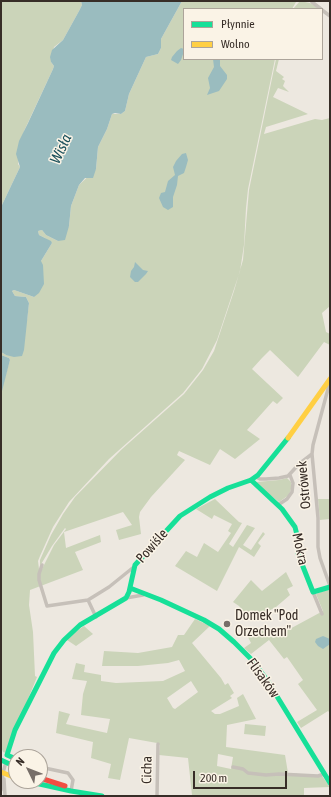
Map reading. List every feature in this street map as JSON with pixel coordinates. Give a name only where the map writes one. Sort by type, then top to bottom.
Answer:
[{"type":"street","name":"Ostrówek","points":[[329,381],[312,454],[318,518],[319,552],[330,587]]},
{"type":"street","name":"Powiśle","points":[[126,598],[136,565],[146,552],[180,516],[219,493],[254,479],[286,442],[329,381]]},
{"type":"street","points":[[254,479],[279,478],[290,475],[299,464],[312,454]]},
{"type":"street","points":[[278,505],[287,499],[292,492],[293,483],[290,475]]},
{"type":"street","name":"Mokra","points":[[254,479],[254,484],[278,505],[295,527],[297,533],[298,554],[313,592]]},
{"type":"street","points":[[42,565],[39,580],[47,606],[88,600],[109,587],[130,568],[136,565]]},
{"type":"street","points":[[322,614],[313,592],[330,587]]},
{"type":"street","name":"Flisaków","points":[[130,588],[161,600],[204,620],[219,629],[243,651],[267,680],[310,748],[330,783]]},
{"type":"street","points":[[9,749],[13,734],[59,645],[80,625],[126,598],[144,594]]},
{"type":"street","points":[[88,600],[96,617]]},
{"type":"street","name":"Cicha","points":[[157,796],[158,744]]},
{"type":"street","points":[[1,790],[4,761]]},
{"type":"street","points":[[233,768],[243,769],[248,773],[266,775],[279,774],[318,776],[324,774]]},
{"type":"street","points":[[48,769],[68,773],[73,780],[72,790]]},
{"type":"street","points":[[2,774],[4,779],[5,796]]},
{"type":"street","points":[[48,781],[72,790]]},
{"type":"street","points":[[49,786],[102,796]]},
{"type":"green space","points":[[1,1],[81,1],[82,5],[63,40],[54,47],[51,62],[54,66],[24,131],[18,164],[20,167],[1,207]]},
{"type":"green space","points":[[182,1],[299,1],[296,2],[293,8],[183,8],[183,60],[275,60],[248,189],[244,245],[240,270],[243,260],[249,190],[276,60],[279,60],[276,71],[284,77],[282,79],[285,81],[283,86],[289,92],[278,88],[273,97],[308,114],[266,127],[264,134],[315,119],[322,120],[330,118],[330,306],[322,313],[326,332],[330,334],[330,345],[324,342],[298,377],[270,350],[262,358],[252,369],[283,398],[277,404],[273,401],[247,430],[260,439],[235,459],[220,449],[210,465],[179,451],[177,455],[185,460],[151,497],[140,512],[139,517],[141,534],[119,540],[116,530],[132,525],[123,512],[64,532],[66,548],[100,535],[101,542],[75,552],[83,570],[30,590],[29,605],[33,632],[35,676],[37,677],[6,753],[3,752],[1,747],[1,391],[10,360],[9,358],[1,355],[1,352],[6,355],[27,320],[29,303],[26,297],[15,296],[12,291],[14,290],[34,297],[41,261],[52,243],[39,235],[38,231],[42,230],[46,235],[58,241],[69,226],[71,206],[79,185],[96,169],[98,147],[107,129],[112,114],[121,114],[125,111],[129,94],[146,57],[158,54],[161,48],[161,39]],"holes":[[[238,276],[214,351],[203,370],[184,394],[121,450],[75,497],[51,535],[40,560],[40,566],[52,546],[65,528],[66,529],[54,545],[42,569],[39,569],[38,561],[40,556],[53,527],[69,502],[109,459],[183,393],[202,369],[217,340]]]},
{"type":"green space","points":[[300,1],[310,3],[317,7],[316,8],[294,8]]},
{"type":"green space","points":[[287,478],[291,482],[289,495],[279,502],[256,484],[257,482]]},
{"type":"green space","points":[[215,499],[239,522],[242,523],[229,544],[233,547],[247,525],[255,528],[243,545],[251,550],[263,532],[265,534],[258,543],[261,546],[254,557],[239,547],[217,591],[175,566],[186,551],[197,557],[204,543],[218,552],[231,533],[228,531],[232,524],[214,515],[212,519],[196,509]]},
{"type":"green space","points":[[318,499],[330,499],[330,519],[320,520]]},
{"type":"green space","points":[[286,572],[293,586],[287,589],[290,595],[276,607],[251,620],[239,606],[233,602],[251,580],[262,591]]},
{"type":"green space","points":[[329,589],[330,713],[328,711],[301,728],[297,722],[317,710],[298,684],[303,680],[287,657],[284,659],[269,640],[251,654],[244,648],[251,643],[248,637],[267,627],[273,638],[323,611],[316,594]]},
{"type":"green space","points":[[195,619],[210,626],[192,643],[225,685],[228,683],[234,693],[230,696],[232,698],[211,711],[215,714],[220,714],[239,706],[237,698],[243,694],[256,719],[227,725],[226,747],[285,755],[288,773],[322,776],[330,787],[304,788],[304,795],[310,796],[192,795],[188,758],[159,755],[160,745],[157,743],[129,738],[120,780],[108,778],[111,764],[91,758],[93,742],[56,733],[59,711],[70,714],[66,724],[107,733],[110,719],[81,715],[83,694],[87,681],[72,679],[76,663],[85,665],[84,672],[101,675],[101,681],[116,683],[163,681],[185,671],[179,660],[168,663],[138,666],[102,666],[104,651],[138,653],[172,647],[178,635],[184,635]],"holes":[[[191,681],[198,692],[175,709],[173,708],[167,698]],[[218,754],[233,757],[231,769],[217,766]]]},
{"type":"green space","points":[[84,626],[93,634],[76,646],[67,640],[74,633]]},
{"type":"green space","points":[[245,724],[266,726],[265,736],[244,734]]},
{"type":"water","name":"Wisła","points":[[81,1],[182,1],[161,39],[161,48],[158,54],[146,57],[129,94],[125,111],[121,114],[112,114],[107,129],[98,147],[96,169],[93,178],[85,178],[79,185],[71,206],[69,226],[65,240],[58,241],[46,235],[42,230],[38,231],[39,235],[52,243],[41,261],[43,265],[44,284],[39,293],[34,297],[14,290],[12,291],[15,296],[26,297],[29,303],[24,350],[22,356],[14,357],[1,352],[1,207],[20,167],[16,154],[19,141],[54,66],[50,57],[52,50],[63,40],[82,5]]},
{"type":"water","points":[[181,48],[183,49],[183,54],[178,64],[171,60]]},
{"type":"water","points":[[213,60],[220,60],[220,66],[227,75],[227,79],[219,91],[207,95],[210,88],[208,78],[214,67]]},
{"type":"water","points":[[186,153],[188,160],[186,167],[184,173],[178,176],[173,197],[173,207],[168,210],[163,207],[159,198],[161,193],[165,192],[168,181],[175,175],[173,167],[176,161],[182,154]]},
{"type":"water","points":[[135,262],[143,270],[148,271],[138,282],[135,282],[130,277]]},
{"type":"water","points":[[1,355],[9,358],[10,360],[1,395]]},
{"type":"water","points":[[323,636],[330,639],[330,644],[323,649],[315,642],[316,639]]},
{"type":"traffic: fast","points":[[9,749],[15,730],[54,653],[64,640],[80,625],[126,598],[129,592],[135,565],[180,516],[210,497],[228,488],[251,480],[258,475],[288,438]]},
{"type":"traffic: fast","points":[[251,480],[282,509],[295,527],[298,539],[298,554],[313,592],[330,587]]},
{"type":"traffic: fast","points":[[130,588],[161,600],[204,620],[219,629],[234,642],[252,660],[267,680],[330,783]]},
{"type":"traffic: fast","points":[[8,752],[8,755]]},
{"type":"traffic: fast","points":[[1,760],[8,763]]},
{"type":"traffic: fast","points":[[48,786],[102,796]]},
{"type":"traffic: slow","points":[[288,438],[330,379]]},
{"type":"traffic: slow","points":[[1,772],[8,775]]},
{"type":"traffic: jam","points":[[48,781],[65,786]]},
{"type":"place","name":"Domek \"Pod Orzechem\"","points":[[227,624]]}]
